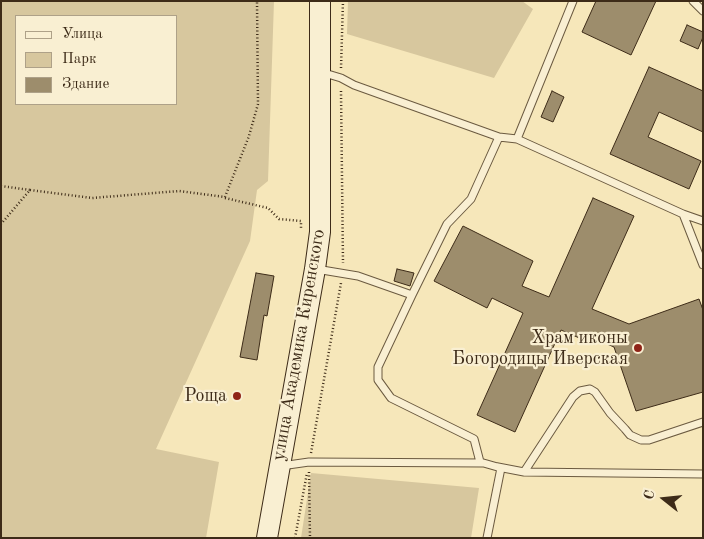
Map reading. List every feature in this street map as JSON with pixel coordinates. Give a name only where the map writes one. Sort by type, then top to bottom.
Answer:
[{"type":"main road","name":"улица Академика Киренского","points":[[267,538],[278,467],[316,269],[320,232],[320,1]]},
{"type":"lane","points":[[517,139],[573,1]]},
{"type":"lane","points":[[693,1],[703,11]]},
{"type":"lane","points":[[321,72],[499,136],[517,139],[683,214],[703,220]]},
{"type":"lane","points":[[480,462],[474,440],[391,398],[378,380],[378,367],[447,224],[471,198],[499,136]]},
{"type":"lane","points":[[683,214],[703,265]]},
{"type":"lane","points":[[316,269],[358,276],[412,295]]},
{"type":"lane","points":[[524,472],[573,397],[580,391],[590,390],[596,392],[610,413],[625,430],[630,435],[641,440],[649,440],[703,422]]},
{"type":"lane","points":[[278,467],[309,462],[480,462],[524,472],[703,474]]},
{"type":"lane","points":[[487,538],[501,468]]},
{"type":"path","points":[[225,198],[249,136],[258,104],[257,1]]},
{"type":"path","points":[[1,186],[92,198],[178,191],[225,198],[268,208],[278,219],[301,221],[301,230]]},
{"type":"path","points":[[1,224],[30,190]]},
{"type":"path","points":[[309,462],[310,538]]},
{"type":"green space","points":[[1,1],[274,1],[268,181],[257,190],[250,241],[156,449],[219,462],[206,538],[1,538]]},
{"type":"green space","points":[[348,1],[522,1],[533,9],[494,78],[347,34]]},
{"type":"green space","points":[[311,473],[479,488],[471,538],[301,538]]},
{"type":"building","points":[[596,1],[656,1],[631,55],[582,32]]},
{"type":"building","points":[[687,25],[703,32],[698,49],[680,41]]},
{"type":"building","points":[[649,67],[703,91],[703,132],[659,112],[648,137],[701,161],[689,189],[610,154]]},
{"type":"building","points":[[552,91],[564,97],[553,122],[541,117]]},
{"type":"building","points":[[593,198],[634,216],[592,309],[629,324],[699,299],[703,310],[703,392],[636,411],[614,347],[586,335],[584,340],[561,330],[515,432],[477,415],[523,313],[492,298],[487,308],[434,281],[463,226],[533,261],[522,286],[549,297]]},
{"type":"building","points":[[397,269],[414,273],[410,286],[394,281]]},
{"type":"building","points":[[256,273],[274,276],[267,316],[264,315],[257,360],[240,357]]},
{"type":"place","name":"Храм иконы Богородицы Иверская","points":[[638,348]]},
{"type":"place","name":"Роща","points":[[237,396]]}]
